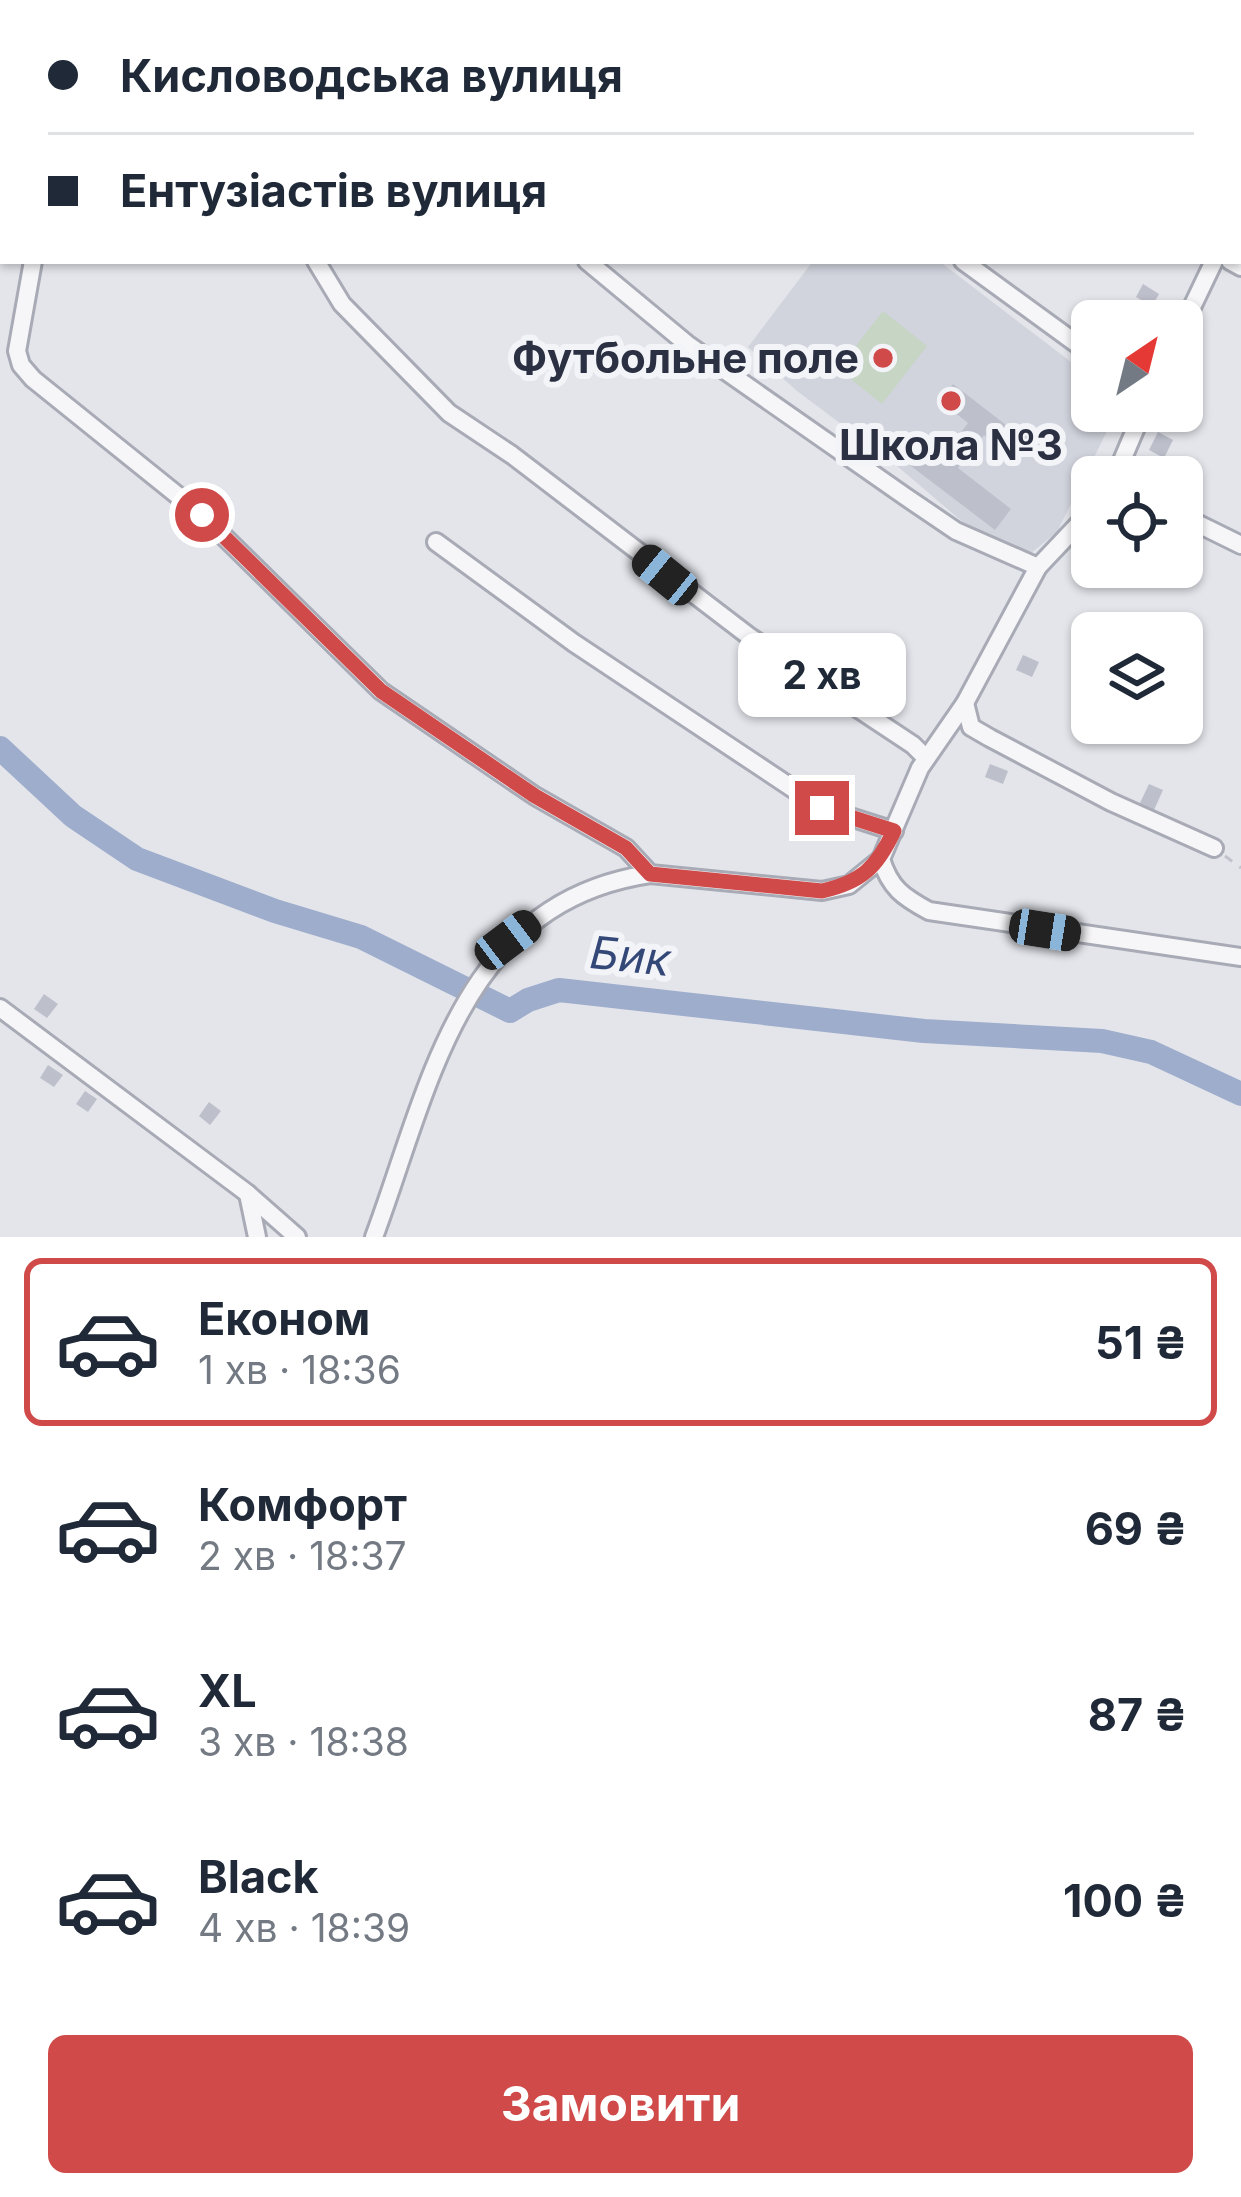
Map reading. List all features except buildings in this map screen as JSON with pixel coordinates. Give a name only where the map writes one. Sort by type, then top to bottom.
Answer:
[{"type":"street","points":[[32,264],[17,351],[33,379],[202,515],[381,691],[535,796],[626,848],[650,874]]},
{"type":"street","points":[[318,264],[342,304],[449,413],[512,454],[733,625],[926,758]]},
{"type":"street","points":[[591,264],[687,344],[956,531],[1038,567]]},
{"type":"street","points":[[967,264],[1071,340]]},
{"type":"street","points":[[1195,300],[1213,264]]},
{"type":"street","points":[[1203,526],[1241,545]]},
{"type":"street","points":[[374,1237],[437,1057],[452,1024],[508,940],[539,917],[620,878],[650,874],[822,891],[849,885],[881,859],[926,758],[964,703],[1038,567],[1071,532]]},
{"type":"street","points":[[436,542],[574,643],[822,808],[894,831]]},
{"type":"street","points":[[964,703],[971,727],[1112,802],[1214,848]]},
{"type":"street","points":[[881,859],[887,880],[901,896],[929,910],[1241,958]]},
{"type":"street","points":[[0,1008],[247,1193],[297,1237]]},
{"type":"street","points":[[247,1193],[257,1237]]},
{"type":"path","points":[[1214,848],[1241,868]]},
{"type":"shaded area","name":"Школа №3","points":[[811,264],[943,264],[1071,362],[1071,432],[1107,432],[1095,456],[1071,456],[1071,504],[1057,532],[1026,557],[1017,547],[965,524],[748,347]]},
{"type":"green space","name":"Футбольне поле","points":[[883,311],[927,346],[882,404],[838,369]]},
{"type":"waterway","name":"Бик","points":[[0,748],[73,816],[137,859],[275,911],[361,937],[510,1011],[559,990],[924,1031],[1102,1041],[1151,1052],[1241,1094]]},
{"type":"place","name":"Футбольне поле","points":[[883,358]]},
{"type":"place","name":"Школа №3","points":[[951,401]]},
{"type":"route","points":[[202,515],[381,691],[535,796],[626,848],[650,874],[822,891],[849,885],[881,859],[894,831],[822,808]]}]
